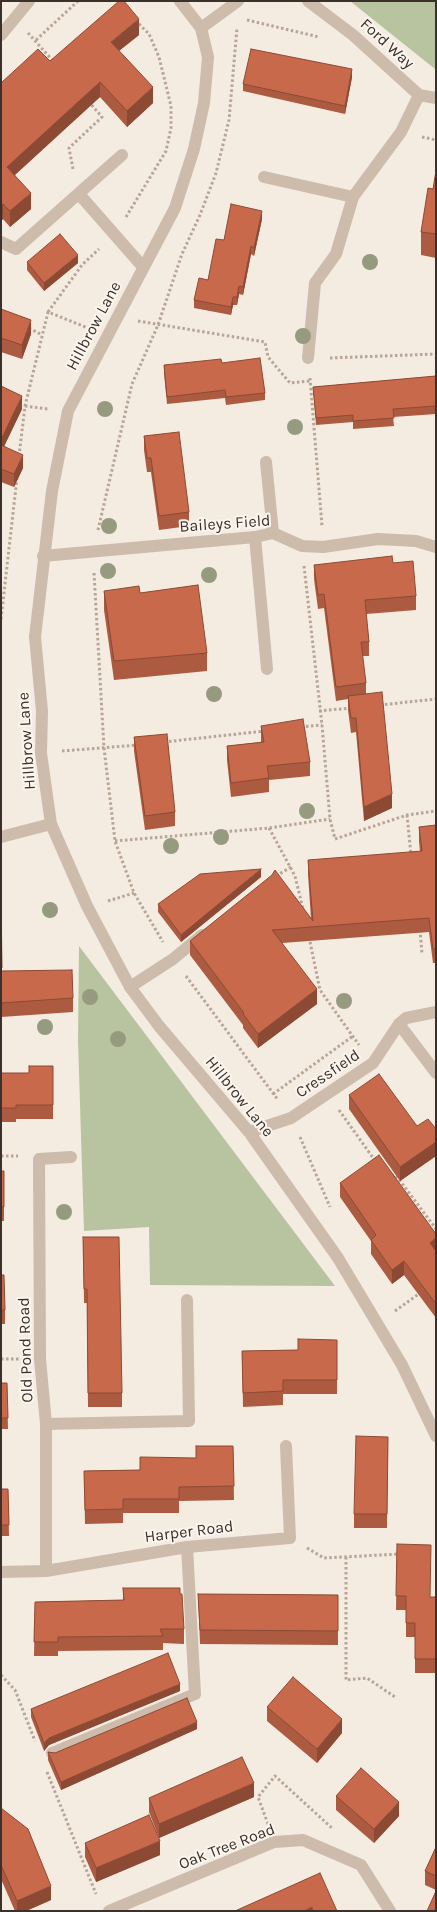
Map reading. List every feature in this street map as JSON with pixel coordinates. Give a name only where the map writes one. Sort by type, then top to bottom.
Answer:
[{"type":"street","points":[[1,35],[29,1]]},
{"type":"street","name":"Hillbrow Lane","points":[[180,1],[201,28],[208,57],[204,104],[194,149],[174,208],[68,412],[52,491],[35,637],[42,711],[41,753],[51,824],[87,906],[130,987],[159,1026],[249,1132],[338,1258],[402,1365],[436,1436]]},
{"type":"street","name":"Ford Way","points":[[308,1],[353,35],[419,95]]},
{"type":"street","points":[[201,28],[233,5]]},
{"type":"street","points":[[308,358],[315,283],[336,254],[353,197],[401,132],[419,95],[436,98]]},
{"type":"street","points":[[1,242],[16,248],[122,154]]},
{"type":"street","points":[[264,177],[353,197]]},
{"type":"street","points":[[79,194],[143,267]]},
{"type":"street","points":[[266,462],[273,533]]},
{"type":"street","name":"Baileys Field","points":[[43,556],[256,537],[273,533],[302,546],[323,547],[378,539],[416,541],[436,547]]},
{"type":"street","points":[[256,537],[266,669]]},
{"type":"street","points":[[1,837],[51,824]]},
{"type":"street","points":[[130,987],[173,959],[209,930]]},
{"type":"street","points":[[436,1012],[406,1018],[399,1024],[436,1073]]},
{"type":"street","name":"Cressfield","points":[[249,1132],[291,1118],[373,1064],[399,1024]]},
{"type":"street","name":"Old Pond Road","points":[[46,1571],[46,1424],[40,1359],[39,1159],[71,1157]]},
{"type":"street","points":[[46,1424],[189,1420],[187,1300]]},
{"type":"street","points":[[286,1446],[290,1538]]},
{"type":"street","name":"Harper Road","points":[[1,1572],[46,1571],[187,1547],[290,1538]]},
{"type":"street","points":[[52,1753],[195,1694],[187,1547]]},
{"type":"street","name":"Oak Tree Road","points":[[109,1911],[274,1842],[303,1840],[329,1853],[361,1865],[390,1911]]},
{"type":"path","points":[[36,40],[78,1]]},
{"type":"path","points":[[233,5],[238,23],[229,120],[216,173],[200,215],[182,254],[158,325],[132,384],[92,551],[104,748],[115,841],[134,894],[173,959],[291,1118],[334,1216]]},
{"type":"path","points":[[238,23],[244,19],[324,38]]},
{"type":"path","points":[[14,21],[36,40],[60,68]]},
{"type":"path","points":[[79,194],[69,148],[102,118],[84,96]]},
{"type":"path","points":[[18,464],[25,406],[48,312],[106,336]]},
{"type":"path","points":[[158,325],[265,342],[268,357],[290,382],[310,381]]},
{"type":"path","points":[[26,327],[42,335]]},
{"type":"path","points":[[323,547],[308,358],[436,354]]},
{"type":"path","points":[[17,402],[25,406],[68,412]]},
{"type":"path","points":[[1,619],[17,474]]},
{"type":"path","points":[[302,546],[322,725],[330,819],[335,839],[407,816],[436,812]]},
{"type":"path","points":[[378,705],[436,699]]},
{"type":"path","points":[[319,711],[358,707]]},
{"type":"path","points":[[293,728],[322,725]]},
{"type":"path","points":[[154,743],[273,730]]},
{"type":"path","points":[[41,753],[144,744]]},
{"type":"path","points":[[407,816],[412,865]]},
{"type":"path","points":[[115,841],[269,828],[330,819]]},
{"type":"path","points":[[269,828],[295,876],[304,914]]},
{"type":"path","points":[[273,878],[291,867]]},
{"type":"path","points":[[87,906],[134,894]]},
{"type":"path","points":[[419,925],[422,954]]},
{"type":"path","points":[[308,933],[320,990],[373,1064]]},
{"type":"path","points":[[273,1094],[353,1036]]},
{"type":"path","points":[[327,1093],[377,1165]]},
{"type":"path","points":[[384,1169],[398,1178],[436,1229]]},
{"type":"path","points":[[372,1315],[392,1313],[421,1292]]},
{"type":"path","points":[[290,1538],[324,1558],[406,1554]]},
{"type":"path","points":[[346,1557],[346,1680],[367,1678],[395,1697]]},
{"type":"path","points":[[1,1675],[15,1690],[37,1745]]},
{"type":"path","points":[[44,1764],[99,1902]]},
{"type":"path","points":[[274,1842],[258,1797],[275,1776],[340,1835],[329,1853]]},
{"type":"green space","points":[[350,1],[436,1],[436,69],[435,69]]},
{"type":"green space","points":[[79,946],[335,1286],[150,1285],[149,1227],[84,1231],[78,1041]]},
{"type":"building","points":[[119,1],[124,1],[139,19],[111,42],[153,87],[127,111],[100,82],[7,167],[31,193],[10,211],[3,204],[1,205],[1,83],[38,49],[50,61]]},
{"type":"building","points":[[251,49],[352,69],[345,106],[243,84]]},
{"type":"building","points":[[436,171],[436,234],[421,232],[428,188],[433,189]]},
{"type":"building","points":[[231,204],[262,211],[254,248],[251,246],[243,287],[239,286],[237,297],[233,297],[231,307],[194,300],[199,278],[208,280],[216,239],[224,240]]},
{"type":"building","points":[[60,234],[78,255],[44,283],[27,262]]},
{"type":"building","points":[[1,309],[31,320],[22,345],[1,338]]},
{"type":"building","points":[[260,358],[265,393],[226,397],[225,390],[167,397],[164,365],[221,359],[222,363]]},
{"type":"building","points":[[436,376],[436,406],[393,409],[394,418],[353,421],[353,415],[316,418],[313,387]]},
{"type":"building","points":[[1,386],[22,396],[1,440]]},
{"type":"building","points":[[179,432],[189,512],[159,516],[151,458],[147,458],[144,436]]},
{"type":"building","points":[[1,445],[23,455],[14,474],[1,469]]},
{"type":"building","points":[[392,556],[393,563],[413,561],[416,596],[365,600],[369,642],[361,642],[366,683],[336,687],[324,594],[318,595],[314,565]]},
{"type":"building","points":[[198,585],[207,653],[114,661],[104,591],[139,586],[140,593]]},
{"type":"building","points":[[382,692],[392,794],[364,807],[356,718],[351,718],[348,696]]},
{"type":"building","points":[[303,719],[310,762],[267,766],[269,778],[231,783],[227,746],[264,742],[261,726]]},
{"type":"building","points":[[167,734],[175,812],[145,816],[134,737]]},
{"type":"building","points":[[436,825],[436,949],[433,949],[429,918],[272,930],[317,989],[258,1034],[190,941],[272,875],[275,870],[313,921],[308,860],[422,851],[419,827]]},
{"type":"building","points":[[261,869],[181,935],[158,904],[200,874]]},
{"type":"building","points":[[1,897],[2,968],[1,968]]},
{"type":"building","points":[[72,970],[73,998],[1,1003],[1,971]]},
{"type":"building","points":[[29,1066],[53,1066],[53,1105],[16,1105],[16,1108],[1,1108],[1,1073],[29,1073]]},
{"type":"building","points":[[379,1074],[417,1126],[428,1119],[436,1129],[436,1142],[400,1167],[349,1095]]},
{"type":"building","points":[[379,1155],[436,1234],[436,1238],[430,1243],[436,1251],[436,1304],[404,1261],[392,1270],[371,1240],[376,1235],[340,1183]]},
{"type":"building","points":[[1,1171],[4,1171],[4,1207],[1,1207]]},
{"type":"building","points":[[83,1237],[119,1237],[122,1393],[88,1393],[87,1289],[84,1289]]},
{"type":"building","points":[[1,1275],[4,1275],[5,1310],[1,1310]]},
{"type":"building","points":[[298,1339],[337,1340],[337,1380],[283,1380],[283,1391],[243,1393],[242,1351],[298,1350]]},
{"type":"building","points":[[1,1383],[7,1383],[8,1418],[1,1418]]},
{"type":"building","points":[[356,1436],[388,1437],[387,1514],[354,1514]]},
{"type":"building","points":[[196,1446],[233,1446],[234,1486],[179,1487],[179,1499],[123,1499],[123,1509],[85,1510],[84,1471],[140,1470],[140,1457],[196,1458]]},
{"type":"building","points":[[1,1489],[8,1489],[9,1525],[1,1525]]},
{"type":"building","points":[[397,1544],[431,1545],[430,1597],[436,1597],[436,1659],[415,1659],[415,1623],[406,1623],[406,1596],[396,1596]]},
{"type":"building","points":[[123,1588],[180,1588],[184,1629],[160,1629],[163,1636],[58,1637],[58,1642],[34,1642],[35,1602],[124,1600]]},
{"type":"building","points":[[198,1594],[338,1595],[338,1631],[200,1630]]},
{"type":"building","points":[[168,1653],[180,1684],[49,1738],[44,1743],[31,1709]]},
{"type":"building","points":[[293,1677],[342,1719],[317,1749],[267,1707]]},
{"type":"building","points":[[187,1698],[197,1722],[61,1782],[48,1752],[55,1753]]},
{"type":"building","points":[[242,1757],[254,1783],[159,1824],[149,1798]]},
{"type":"building","points":[[361,1768],[399,1802],[374,1829],[336,1796]]},
{"type":"building","points":[[1,1808],[28,1829],[51,1886],[17,1901],[1,1865]]},
{"type":"building","points":[[149,1815],[160,1841],[96,1868],[85,1843]]},
{"type":"building","points":[[436,1847],[436,1876],[425,1871]]},
{"type":"building","points":[[320,1873],[337,1911],[313,1911],[312,1907],[304,1911],[235,1911]]},
{"type":"building","points":[[436,1891],[436,1911],[427,1911]]}]
